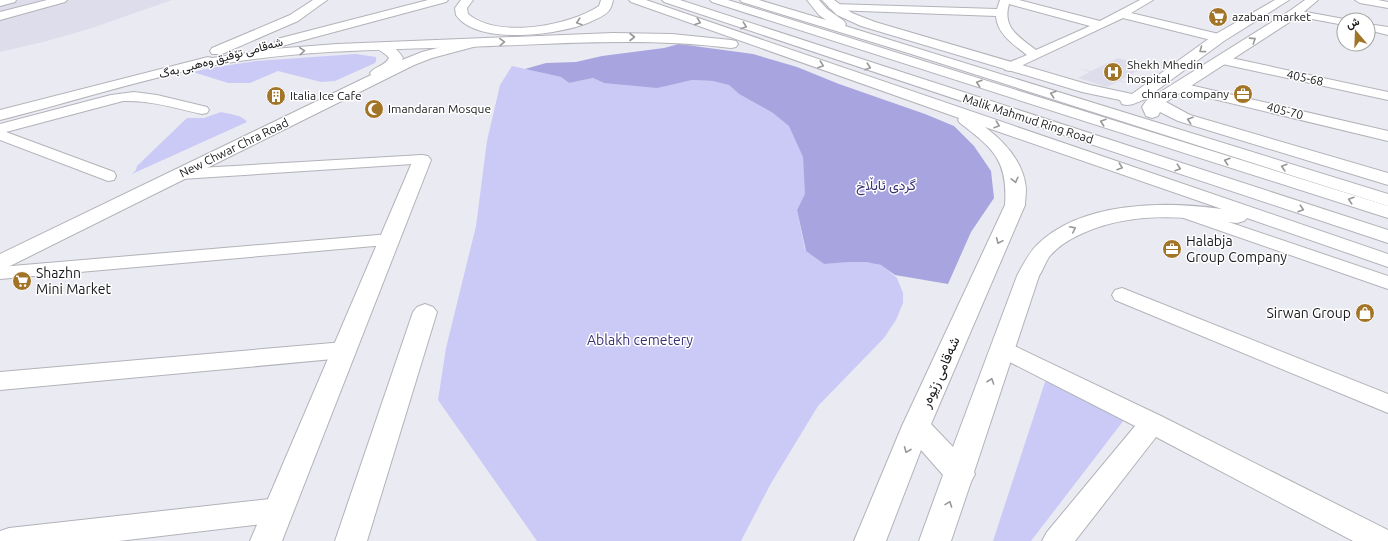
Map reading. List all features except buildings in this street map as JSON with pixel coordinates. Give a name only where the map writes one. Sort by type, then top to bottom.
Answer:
[{"type":"main road","points":[[0,11],[41,0]]},
{"type":"main road","points":[[0,16],[61,0]]},
{"type":"main road","points":[[217,51],[294,18],[321,0]]},
{"type":"main road","name":"شەقامی تۆفیق وەهبی بەگ","points":[[0,106],[416,0]]},
{"type":"main road","name":"شەقامی تۆفیق وەهبی بەگ","points":[[0,115],[442,0]]},
{"type":"main road","points":[[467,0],[461,8],[462,15],[471,22],[489,28],[512,31],[560,28],[582,22],[597,16],[605,8],[607,0]]},
{"type":"main road","points":[[635,0],[1283,223],[1388,261]]},
{"type":"main road","name":"Malik Mahmud Ring Road","points":[[668,0],[1388,237]]},
{"type":"main road","name":"Malik Mahmud Ring Road","points":[[716,0],[849,36],[1388,212]]},
{"type":"main road","points":[[746,0],[849,36],[913,50],[1388,200]]},
{"type":"main road","points":[[813,0],[849,36]]},
{"type":"main road","points":[[1076,102],[1110,104],[1134,99],[1219,38],[1283,0]]},
{"type":"main road","points":[[1179,134],[1163,124],[1152,114],[1150,107],[1295,13],[1312,0]]},
{"type":"main road","points":[[831,3],[848,16],[871,25],[1098,92],[1134,99]]},
{"type":"main road","points":[[194,65],[284,52],[623,37],[719,42],[783,52]]},
{"type":"main road","name":"New Chwar Chra Road","points":[[0,252],[180,170],[427,54],[472,43]]},
{"type":"main road","name":"New Chwar Chra Road","points":[[0,262],[180,170],[387,68],[395,61],[396,58],[392,52],[383,47]]},
{"type":"main road","points":[[1156,102],[1164,108],[1184,118],[1388,179]]},
{"type":"main road","name":"شەقامی زێوەر","points":[[870,541],[916,426],[1015,205],[1016,186],[1011,167],[1000,149],[964,119],[941,106]]},
{"type":"main road","points":[[266,541],[422,160]]},
{"type":"main road","points":[[935,541],[960,474],[1028,276],[1042,252],[1059,237],[1071,230],[1100,219],[1126,214],[1181,211],[1283,223]]},
{"type":"main road","points":[[351,541],[425,312]]},
{"type":"main road","points":[[916,426],[960,474]]},
{"type":"street","points":[[0,3],[11,0]]},
{"type":"street","points":[[1035,55],[1014,39],[1005,28],[1001,16],[1006,0],[1101,25]]},
{"type":"street","points":[[1010,66],[1101,25],[1148,0]]},
{"type":"street","points":[[1360,0],[1388,5]]},
{"type":"street","points":[[831,3],[1002,13]]},
{"type":"street","points":[[1295,13],[1336,21]]},
{"type":"street","points":[[1121,14],[1219,38]]},
{"type":"street","points":[[1376,29],[1388,31]]},
{"type":"street","name":"405-68","points":[[1222,60],[1388,96]]},
{"type":"street","name":"405-70","points":[[1181,87],[1388,136]]},
{"type":"street","points":[[0,129],[111,99],[129,96],[143,96],[202,110]]},
{"type":"street","points":[[0,135],[108,176]]},
{"type":"street","points":[[180,170],[422,160]]},
{"type":"street","points":[[1181,211],[1388,283]]},
{"type":"street","points":[[0,273],[390,240]]},
{"type":"street","points":[[1122,295],[1388,404]]},
{"type":"street","points":[[1002,349],[1152,423],[1381,541]]},
{"type":"street","points":[[0,381],[344,350]]},
{"type":"street","points":[[1057,541],[1152,423]]},
{"type":"street","points":[[10,541],[58,538],[278,510]]},
{"type":"shaded area","points":[[0,0],[172,0],[92,28],[47,41],[0,52]]},
{"type":"shaded area","name":"Shekh Mhedin hospital","points":[[1118,58],[1147,66],[1120,80],[1132,85],[1119,81],[1107,87],[1078,78],[1090,72],[1077,68],[1091,71]]},
{"type":"green space","name":"گردی ئابڵاخ","points":[[679,44],[753,54],[797,67],[954,126],[974,146],[991,171],[994,198],[971,232],[948,284],[895,275],[881,265],[866,262],[824,264],[806,251],[797,210],[805,194],[803,157],[789,126],[773,113],[739,94],[729,85],[713,81],[692,80],[657,88],[604,83],[593,78],[569,83],[561,77],[525,69],[546,63],[576,62],[602,56],[664,48]]},
{"type":"green space","points":[[356,54],[376,57],[376,61],[375,63],[335,81],[321,82],[278,71],[250,83],[228,83],[193,72],[256,61]]},
{"type":"green space","name":"Ablakh cemetery","points":[[512,66],[561,77],[569,83],[593,78],[604,83],[675,82],[692,80],[715,81],[729,85],[739,94],[775,114],[790,126],[803,155],[806,193],[797,210],[805,250],[824,264],[858,261],[873,263],[883,266],[897,278],[903,293],[903,303],[896,320],[884,338],[818,406],[770,485],[741,541],[537,541],[438,400],[446,348],[476,226],[487,141],[500,85]]},
{"type":"green space","points":[[221,112],[239,116],[247,122],[132,174],[136,170],[137,166],[187,118],[204,118]]},
{"type":"green space","points":[[1046,379],[1124,420],[1031,541],[993,541]]},
{"type":"place","name":"azaban market","points":[[1218,17]]},
{"type":"place","name":"Shekh Mhedin hospital","points":[[1113,72]]},
{"type":"place","name":"chnara company","points":[[1243,94]]},
{"type":"place","name":"Italia Ice Cafe","points":[[276,96]]},
{"type":"place","name":"Imandaran Mosque","points":[[374,109]]},
{"type":"place","name":"Halabja Group Company","points":[[1172,249]]},
{"type":"place","name":"Shazhn Mini Market","points":[[22,281]]},
{"type":"place","name":"Sirwan Group","points":[[1365,313]]}]
